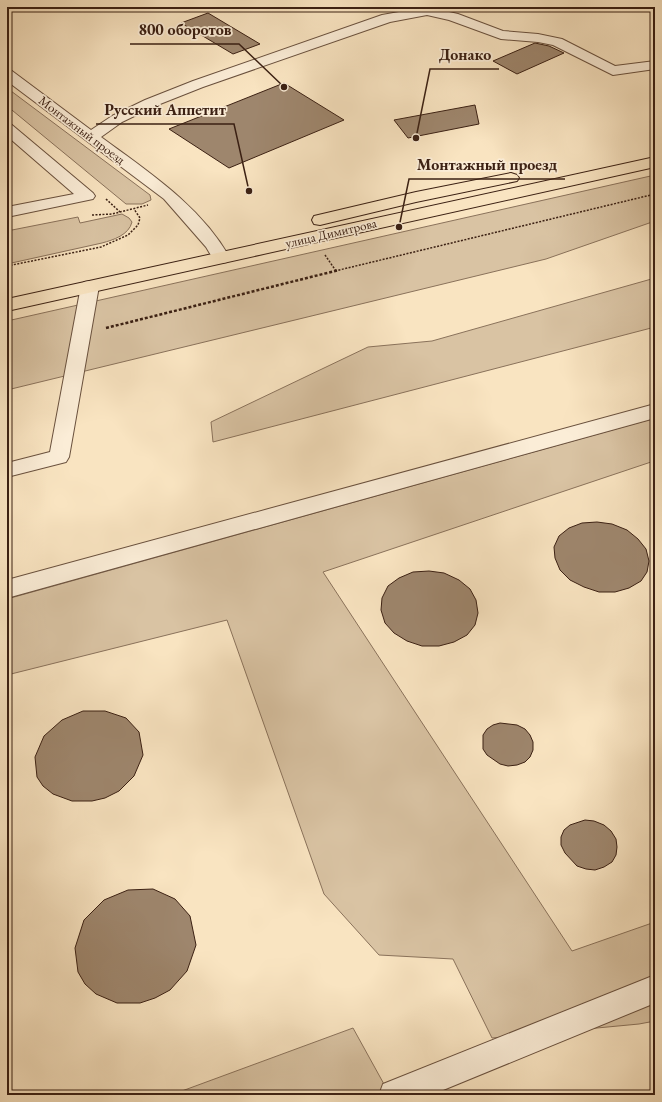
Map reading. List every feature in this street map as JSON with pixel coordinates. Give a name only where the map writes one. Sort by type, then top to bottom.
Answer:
[{"type":"main road","name":"улица Димитрова","points":[[7,305],[90,286],[416,197],[655,149]]},
{"type":"main road","name":"улица Димитрова","points":[[7,290],[218,251],[655,162]]},
{"type":"street","points":[[92,136],[116,119],[150,103],[198,84],[387,18],[427,12],[453,17],[501,35],[538,38],[557,42],[613,71],[655,66]]},
{"type":"street","name":"Монтажный проезд","points":[[7,74],[92,136],[170,196],[218,251]]},
{"type":"street","points":[[7,128],[87,196],[7,212]]},
{"type":"street","points":[[7,470],[59,457],[90,286]]},
{"type":"street","points":[[7,589],[655,411]]},
{"type":"street","points":[[394,1095],[655,989]]},
{"type":"path","points":[[81,334],[655,194]]},
{"type":"path","points":[[88,215],[112,214],[150,204]]},
{"type":"path","points":[[7,266],[101,246],[117,241],[128,235],[138,225],[140,218],[134,209]]},
{"type":"shaded area","points":[[7,88],[150,195],[151,200],[142,204],[126,204],[7,106]]},
{"type":"shaded area","points":[[655,175],[655,221],[546,259],[7,390],[7,321]]},
{"type":"shaded area","points":[[122,214],[129,218],[132,222],[124,234],[116,238],[102,243],[7,264],[7,231],[78,217],[80,223]]},
{"type":"shaded area","points":[[655,278],[655,327],[213,442],[211,422],[368,347],[432,341]]},
{"type":"shaded area","points":[[655,418],[655,463],[654,461],[323,572],[572,951],[655,922],[655,1021],[639,1024],[492,1038],[453,959],[379,955],[324,894],[227,620],[7,675],[7,599]]},
{"type":"shaded area","points":[[353,1028],[390,1095],[171,1095]]},
{"type":"building","points":[[208,13],[260,44],[233,54],[181,23]]},
{"type":"building","points":[[535,43],[549,46],[564,53],[517,74],[493,61]]},
{"type":"building","points":[[284,83],[344,120],[229,168],[169,129]]},
{"type":"building","points":[[475,105],[479,124],[408,138],[394,120]]},
{"type":"building","points":[[597,522],[612,524],[627,530],[638,539],[646,549],[649,561],[647,572],[641,581],[629,588],[615,592],[599,592],[570,580],[560,570],[555,558],[554,547],[559,536],[569,528],[582,523]]},
{"type":"building","points":[[429,571],[444,573],[459,580],[470,589],[476,600],[478,613],[475,625],[467,635],[454,642],[439,646],[422,646],[407,641],[394,633],[385,623],[381,610],[382,598],[388,586],[399,578],[413,572]]},
{"type":"building","points":[[83,711],[105,711],[126,718],[139,732],[143,755],[134,776],[119,791],[105,798],[92,801],[72,801],[53,794],[43,786],[37,777],[35,757],[44,736],[62,720]]},
{"type":"building","points":[[500,723],[517,725],[525,729],[530,735],[533,742],[533,750],[530,757],[525,762],[508,766],[500,764],[487,755],[483,749],[483,735],[487,729]]},
{"type":"building","points":[[585,820],[594,821],[604,825],[611,831],[616,839],[616,855],[612,862],[595,870],[577,866],[565,853],[561,845],[561,837],[564,830],[570,825]]},
{"type":"building","points":[[153,889],[175,899],[190,916],[196,945],[187,971],[170,990],[155,998],[140,1003],[117,1003],[96,994],[85,984],[78,972],[75,948],[84,920],[104,900],[128,890]]},
{"type":"place","name":"800 оборотов","points":[[284,87]]},
{"type":"place","name":"Донако","points":[[416,138]]},
{"type":"place","name":"Русский Аппетит","points":[[249,191]]},
{"type":"place","name":"Монтажный проезд","points":[[399,227]]}]
